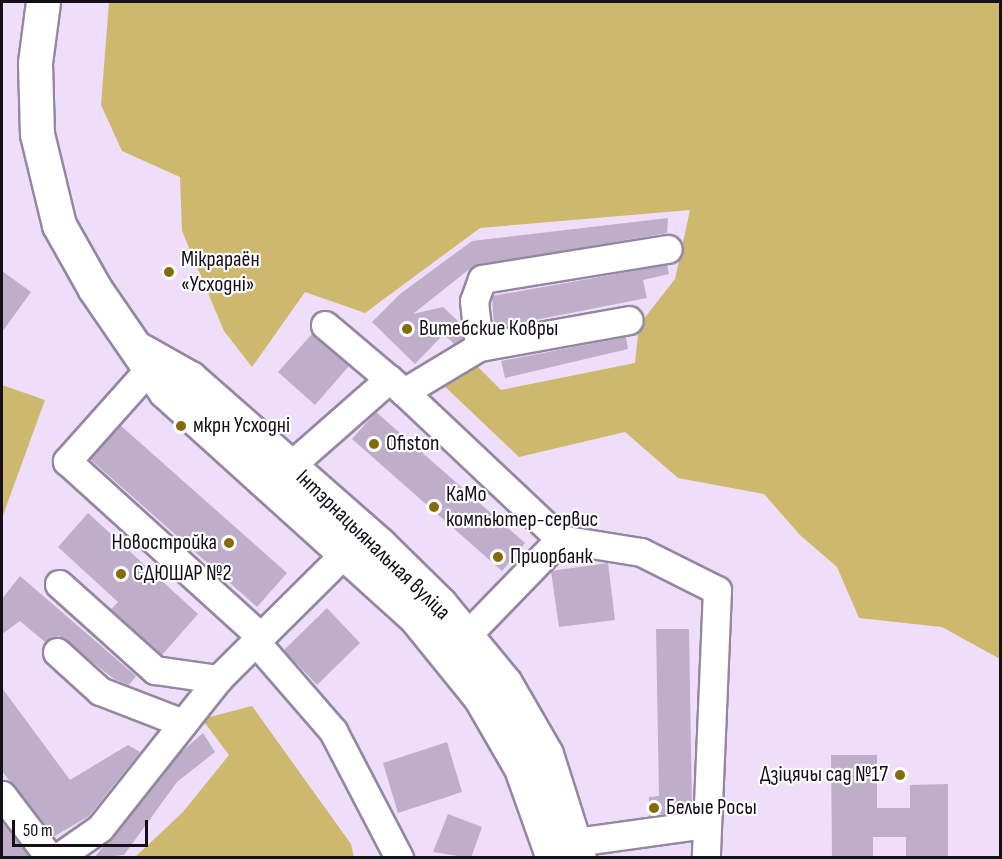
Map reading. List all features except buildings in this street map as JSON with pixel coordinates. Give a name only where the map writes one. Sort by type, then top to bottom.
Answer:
[{"type":"main road","name":"Інтэрнацыянальная вуліца","points":[[43,2],[35,63],[37,134],[59,225],[95,289],[165,391],[416,618],[480,697],[564,850]]},
{"type":"main road","name":"Інтэрнацыянальная вуліца","points":[[143,358],[190,378],[379,544],[466,636],[504,683],[546,754],[564,850]]},
{"type":"lane","points":[[479,347],[474,301],[482,279],[668,249]]},
{"type":"lane","points":[[290,466],[396,385],[479,347],[629,320]]},
{"type":"lane","points":[[325,325],[396,385],[560,539],[641,552],[717,590],[706,858]]},
{"type":"lane","points":[[143,358],[67,461],[258,639],[333,731],[399,858]]},
{"type":"lane","points":[[466,636],[560,539]]},
{"type":"lane","points":[[57,858],[100,828],[218,679],[344,555]]},
{"type":"lane","points":[[59,584],[155,670],[218,679]]},
{"type":"lane","points":[[57,652],[100,691],[183,723]]},
{"type":"lane","points":[[4,804],[50,858]]},
{"type":"lane","points":[[564,850],[706,824]]},
{"type":"shaded area","points":[[109,2],[1000,2],[1000,659],[942,627],[859,618],[837,567],[800,535],[764,494],[678,478],[625,432],[519,457],[437,379],[473,362],[501,390],[635,363],[639,325],[675,279],[690,210],[480,228],[365,313],[305,292],[252,367],[224,331],[182,231],[180,177],[122,151],[101,105]]},
{"type":"shaded area","points":[[2,385],[45,400],[2,518]]},
{"type":"shaded area","points":[[252,706],[351,844],[354,857],[134,858],[183,812],[229,755],[202,719]]},
{"type":"place","name":"Мікрараён «Усходні»","points":[[169,272]]},
{"type":"place","name":"Витебские Ковры","points":[[407,329]]},
{"type":"place","name":"мкрн Усходні","points":[[181,426]]},
{"type":"place","name":"Ofiston","points":[[374,444]]},
{"type":"place","name":"КаМо компьютер-сервис","points":[[434,507]]},
{"type":"place","name":"Новостройка","points":[[229,543]]},
{"type":"place","name":"Приорбанк","points":[[498,557]]},
{"type":"place","name":"СДЮШАР №2","points":[[121,574]]},
{"type":"place","name":"Дзіцячы сад №17","points":[[900,775]]},
{"type":"place","name":"Белые Росы","points":[[654,808]]}]
